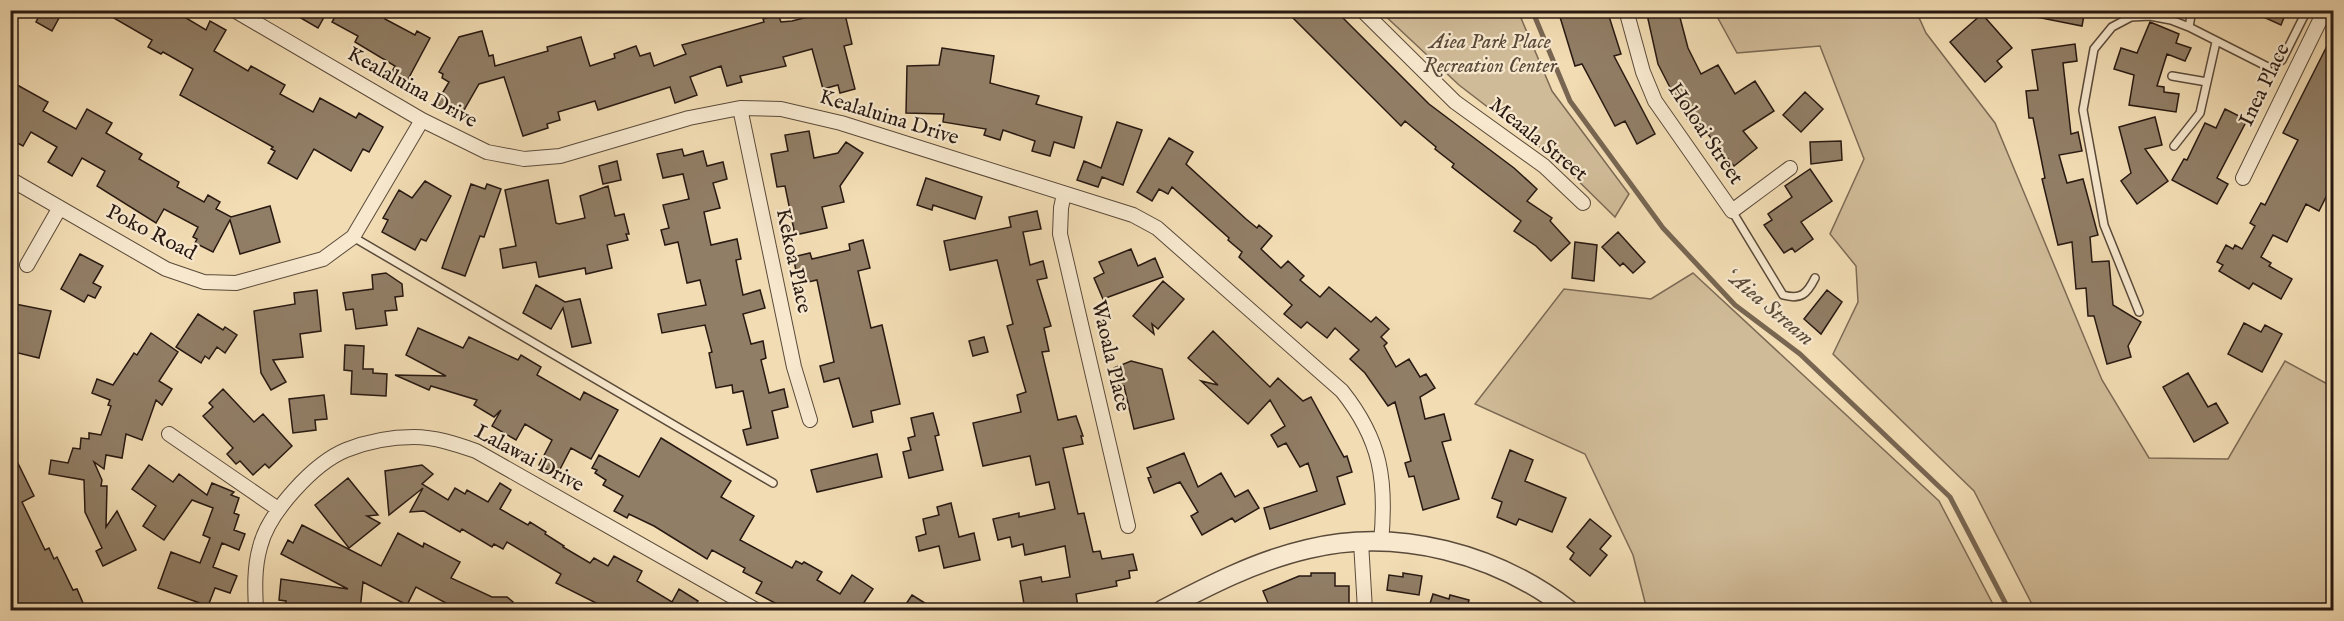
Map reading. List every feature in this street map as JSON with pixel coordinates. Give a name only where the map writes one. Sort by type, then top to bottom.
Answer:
[{"type":"street","name":"Kealaluina Drive","points":[[234,10],[422,120],[487,152],[524,159],[560,156],[689,118],[740,108],[781,109],[841,123],[1133,215],[1157,228],[1342,391],[1359,412],[1373,439],[1382,474],[1381,543]]},
{"type":"street","name":"Meaala Street","points":[[1362,10],[1455,102],[1544,166],[1583,203]]},
{"type":"street","name":"Holoai Street","points":[[1626,10],[1643,72],[1654,101],[1732,211]]},
{"type":"street","name":"Inea Place","points":[[2243,178],[2325,10]]},
{"type":"street","name":"Kekoa Place","points":[[740,108],[794,367],[810,420]]},
{"type":"street","name":"Poko Road","points":[[10,179],[166,269],[204,282],[236,283],[323,259],[353,237],[422,120]]},
{"type":"street","points":[[1732,211],[1790,168]]},
{"type":"street","name":"Waoala Place","points":[[1064,194],[1060,208],[1060,234],[1128,526]]},
{"type":"street","points":[[27,265],[59,209]]},
{"type":"street","points":[[169,434],[278,509]]},
{"type":"street","name":"Lalawai Drive","points":[[256,610],[255,578],[260,545],[278,509],[296,488],[345,451],[374,442],[414,437],[446,441],[476,451],[756,610]]},
{"type":"street","points":[[1361,542],[1365,610]]},
{"type":"street","points":[[1162,610],[1221,580],[1265,562],[1309,548],[1361,542],[1418,544],[1488,563],[1548,594],[1569,610]]},
{"type":"lane","points":[[2189,27],[2192,10]]},
{"type":"lane","points":[[2139,312],[2104,225],[2083,110],[2094,49],[2112,27],[2130,14],[2161,18],[2189,27],[2270,68],[2283,60],[2307,10]]},
{"type":"lane","points":[[2174,146],[2200,113],[2216,42]]},
{"type":"lane","points":[[2172,76],[2207,82]]},
{"type":"lane","points":[[1732,211],[1783,295],[1794,298],[1808,293],[1815,278]]},
{"type":"lane","points":[[353,237],[772,483]]},
{"type":"green space","name":"Aiea Park Place Recreation Center","points":[[1380,11],[1518,11],[1552,91],[1629,194],[1615,217],[1558,161],[1459,85]]},
{"type":"green space","points":[[1714,11],[1916,11],[1926,33],[1995,123],[2102,380],[2149,458],[2228,459],[2285,361],[2333,387],[2333,610],[2035,610],[1974,491],[1833,354],[1858,302],[1856,266],[1830,234],[1864,159],[1820,46],[1737,53]]},
{"type":"green space","points":[[1693,273],[1939,501],[1996,610],[1647,610],[1633,555],[1585,454],[1475,404],[1564,289],[1651,299]]},
{"type":"building","points":[[42,10],[50,10],[60,16],[52,31],[36,22]]},
{"type":"building","points":[[100,10],[165,10],[175,16],[176,12],[206,30],[210,21],[226,30],[214,51],[248,71],[251,66],[285,85],[280,94],[313,112],[320,98],[356,118],[359,113],[383,127],[369,152],[363,149],[351,171],[314,149],[297,179],[268,163],[275,151],[271,149],[273,147],[180,95],[193,69],[163,52],[161,54],[148,47],[152,40]]},
{"type":"building","points":[[287,10],[328,10],[318,28]]},
{"type":"building","points":[[339,10],[377,10],[386,15],[385,19],[415,35],[417,31],[430,38],[406,83],[390,75],[395,66],[355,42],[358,36],[332,22]]},
{"type":"building","points":[[844,10],[852,44],[844,46],[855,89],[840,93],[838,85],[823,89],[812,49],[783,57],[786,66],[740,76],[742,82],[727,86],[721,66],[690,77],[697,95],[675,103],[670,87],[598,110],[595,101],[558,112],[560,120],[547,124],[548,128],[523,136],[504,77],[479,84],[460,117],[436,104],[449,82],[442,78],[443,74],[439,72],[459,37],[482,31],[489,56],[493,55],[495,66],[548,51],[547,47],[581,37],[590,66],[615,58],[614,54],[636,46],[640,56],[650,53],[654,66],[686,54],[682,45],[764,22],[763,19],[778,14],[781,22]]},
{"type":"building","points":[[1285,10],[1335,10],[1429,104],[1514,168],[1537,189],[1527,201],[1552,218],[1550,221],[1570,243],[1551,261],[1536,246],[1514,231],[1521,221],[1452,167],[1454,164],[1405,121],[1401,126]]},
{"type":"building","points":[[1585,10],[1607,10],[1621,54],[1614,56],[1655,134],[1637,144],[1625,121],[1615,126],[1582,64],[1575,66],[1560,17]]},
{"type":"building","points":[[1646,10],[1678,10],[1688,48],[1701,74],[1718,65],[1735,94],[1755,81],[1774,111],[1743,131],[1757,148],[1734,166],[1693,116],[1687,119],[1679,105],[1658,64]]},
{"type":"building","points":[[2036,10],[2085,10],[2082,26],[2036,17]]},
{"type":"building","points":[[2248,10],[2287,10],[2281,25]]},
{"type":"building","points":[[1982,14],[2012,48],[1997,61],[2002,67],[1985,82],[1950,42]]},
{"type":"building","points":[[2150,22],[2179,34],[2176,43],[2191,48],[2185,61],[2167,54],[2157,86],[2164,87],[2164,92],[2179,94],[2176,112],[2129,105],[2134,75],[2114,69],[2121,48],[2137,53]]},
{"type":"building","points":[[2334,32],[2334,181],[2319,211],[2306,204],[2287,242],[2273,235],[2261,257],[2271,263],[2269,266],[2292,279],[2281,299],[2253,283],[2249,289],[2219,271],[2223,265],[2217,262],[2226,245],[2233,249],[2235,245],[2242,249],[2255,226],[2250,223],[2261,203],[2265,205],[2298,140],[2283,133]]},
{"type":"building","points":[[2075,44],[2077,61],[2063,63],[2071,134],[2078,132],[2082,151],[2059,155],[2067,183],[2083,179],[2098,235],[2090,237],[2092,262],[2109,261],[2113,305],[2141,322],[2128,346],[2131,357],[2107,364],[2094,316],[2088,316],[2086,288],[2076,289],[2072,242],[2058,245],[2042,179],[2045,178],[2033,118],[2029,118],[2026,91],[2038,90],[2032,50]]},
{"type":"building","points":[[942,48],[994,56],[990,83],[1039,96],[1036,104],[1082,117],[1074,148],[1054,142],[1050,156],[1032,151],[1035,141],[1003,130],[1000,140],[984,135],[986,129],[943,122],[944,114],[906,113],[907,66],[939,65]]},
{"type":"building","points":[[10,81],[48,102],[43,111],[76,129],[87,109],[112,123],[106,133],[142,154],[139,159],[179,182],[177,187],[204,202],[208,195],[220,202],[216,209],[231,217],[270,206],[280,242],[240,254],[230,220],[213,252],[195,243],[197,239],[193,237],[198,227],[164,209],[156,223],[97,186],[105,171],[82,158],[72,176],[48,162],[57,147],[31,132],[23,146],[10,139]]},
{"type":"building","points":[[1805,92],[1823,109],[1801,132],[1783,115]]},
{"type":"building","points":[[2225,109],[2247,120],[2217,178],[2228,184],[2217,204],[2172,180],[2184,159],[2187,160],[2205,123],[2216,128]]},
{"type":"building","points":[[2155,117],[2162,145],[2145,149],[2168,181],[2137,204],[2121,181],[2131,173],[2119,127]]},
{"type":"building","points":[[1117,122],[1142,130],[1123,185],[1102,177],[1098,187],[1077,180],[1084,161],[1101,168]]},
{"type":"building","points":[[809,131],[814,158],[838,153],[846,142],[863,153],[840,186],[844,202],[822,207],[827,228],[795,235],[785,186],[777,187],[771,154],[788,151],[785,135]]},
{"type":"building","points":[[1169,138],[1193,152],[1186,164],[1246,219],[1257,228],[1259,225],[1272,236],[1261,249],[1281,268],[1288,261],[1304,276],[1300,280],[1320,297],[1329,287],[1371,322],[1376,317],[1389,329],[1381,337],[1387,343],[1384,346],[1396,367],[1409,359],[1420,377],[1426,374],[1435,388],[1420,397],[1425,419],[1444,414],[1451,440],[1442,442],[1459,499],[1423,510],[1414,476],[1409,477],[1405,463],[1411,461],[1395,402],[1388,406],[1365,373],[1350,359],[1359,350],[1335,328],[1327,338],[1307,322],[1301,328],[1284,314],[1292,305],[1239,257],[1242,252],[1228,240],[1229,238],[1172,187],[1168,194],[1159,189],[1152,201],[1137,192]]},
{"type":"building","points":[[1841,141],[1842,160],[1811,164],[1810,142]]},
{"type":"building","points":[[682,149],[684,156],[703,151],[707,166],[723,162],[727,179],[713,183],[720,208],[704,212],[711,245],[737,239],[741,259],[736,260],[743,295],[760,290],[765,308],[743,314],[751,344],[763,341],[766,358],[761,360],[769,393],[784,389],[788,407],[772,411],[778,438],[747,445],[743,430],[751,428],[743,391],[733,393],[732,385],[716,388],[709,353],[712,352],[705,325],[662,333],[658,314],[706,305],[700,280],[687,283],[678,242],[665,245],[661,230],[669,228],[663,205],[689,199],[683,174],[663,178],[657,154]]},
{"type":"building","points":[[617,161],[621,180],[603,184],[599,166]]},
{"type":"building","points":[[1810,169],[1832,201],[1801,222],[1813,239],[1795,252],[1792,248],[1784,253],[1764,225],[1772,220],[1768,214],[1792,197],[1785,186]]},
{"type":"building","points":[[926,178],[982,197],[975,219],[933,205],[932,210],[917,205]]},
{"type":"building","points":[[548,180],[556,223],[559,224],[585,218],[580,196],[608,186],[615,216],[624,214],[629,234],[626,234],[628,240],[607,245],[612,268],[586,274],[585,268],[539,277],[536,262],[503,268],[500,249],[516,246],[505,190]]},
{"type":"building","points":[[425,181],[451,196],[426,241],[421,239],[415,250],[382,232],[388,220],[383,218],[399,190],[412,198]]},
{"type":"building","points":[[471,184],[485,189],[487,184],[501,189],[484,237],[480,236],[465,276],[442,268]]},
{"type":"building","points":[[1037,211],[1041,229],[1023,232],[1030,265],[1043,261],[1047,278],[1037,280],[1051,326],[1044,328],[1049,351],[1042,352],[1058,420],[1076,416],[1083,436],[1081,436],[1083,444],[1063,448],[1078,514],[1084,513],[1093,552],[1100,551],[1102,559],[1133,554],[1137,570],[1129,571],[1130,578],[1116,581],[1117,586],[1076,594],[1078,607],[1071,608],[1072,610],[1040,610],[1039,608],[1025,610],[1020,581],[1041,577],[1042,582],[1070,577],[1065,546],[1025,555],[1023,544],[1012,547],[1010,537],[998,540],[993,519],[1019,513],[1019,517],[1055,509],[1049,482],[1036,485],[1030,456],[983,466],[973,423],[1021,412],[1017,395],[1026,392],[1007,326],[1013,324],[997,260],[950,270],[944,241],[1011,227],[1009,217]]},
{"type":"building","points":[[1618,232],[1645,262],[1633,273],[1623,263],[1620,266],[1602,247]]},
{"type":"building","points":[[863,240],[870,268],[858,271],[871,328],[882,325],[900,404],[871,411],[873,422],[853,427],[839,378],[824,382],[820,366],[834,362],[817,280],[799,284],[793,257],[810,253],[812,259],[850,250],[849,244]]},
{"type":"building","points":[[1575,242],[1597,245],[1594,281],[1572,278]]},
{"type":"building","points":[[1131,249],[1138,266],[1155,258],[1163,277],[1103,299],[1094,278],[1104,273],[1099,262]]},
{"type":"building","points":[[80,254],[103,266],[93,283],[101,287],[95,298],[88,295],[84,302],[61,289]]},
{"type":"building","points":[[386,273],[402,284],[403,296],[395,297],[397,310],[385,311],[387,325],[356,329],[353,309],[346,310],[343,293],[373,289],[372,275]]},
{"type":"building","points":[[1163,281],[1184,299],[1158,329],[1152,324],[1154,334],[1133,316]]},
{"type":"building","points":[[536,285],[565,302],[580,299],[591,343],[572,347],[563,308],[551,329],[523,313]]},
{"type":"building","points":[[317,290],[321,331],[300,334],[303,357],[273,360],[286,382],[271,390],[261,373],[254,311],[295,304],[294,293]]},
{"type":"building","points":[[1827,290],[1842,302],[1821,334],[1804,319]]},
{"type":"building","points":[[10,303],[51,311],[39,358],[10,351]]},
{"type":"building","points":[[198,314],[223,330],[225,327],[237,335],[225,353],[217,347],[209,359],[205,356],[201,363],[176,347]]},
{"type":"building","points":[[2244,323],[2261,332],[2265,325],[2282,334],[2262,372],[2228,354]]},
{"type":"building","points":[[418,328],[463,348],[469,337],[518,360],[521,355],[541,367],[537,375],[580,400],[584,392],[618,410],[591,459],[571,448],[557,475],[539,465],[552,440],[525,424],[516,440],[492,426],[501,410],[494,417],[474,405],[477,400],[431,386],[429,390],[395,375],[446,376],[406,355]]},
{"type":"building","points":[[1213,331],[1270,387],[1278,378],[1303,401],[1311,397],[1344,457],[1347,456],[1352,472],[1337,477],[1345,504],[1270,529],[1264,508],[1317,491],[1308,463],[1300,467],[1286,443],[1278,447],[1271,435],[1285,426],[1270,400],[1248,424],[1201,381],[1218,385],[1188,358]]},
{"type":"building","points":[[151,333],[178,352],[159,381],[172,389],[162,405],[156,400],[142,440],[126,434],[122,458],[106,455],[104,469],[94,462],[102,480],[101,486],[107,486],[106,527],[117,511],[136,550],[103,566],[96,551],[102,548],[85,512],[84,480],[49,474],[51,460],[68,463],[73,448],[80,449],[81,438],[89,439],[89,433],[101,435],[111,406],[108,405],[110,400],[92,393],[97,379],[113,385],[134,353],[137,355]]},
{"type":"building","points":[[984,337],[988,352],[973,356],[969,341]]},
{"type":"building","points":[[345,345],[364,346],[363,369],[373,369],[373,373],[387,374],[386,396],[351,394],[352,371],[344,370]]},
{"type":"building","points":[[1131,361],[1162,369],[1174,419],[1134,429],[1124,386],[1119,387],[1114,368]]},
{"type":"building","points":[[2188,373],[2208,407],[2216,403],[2228,423],[2194,442],[2163,387]]},
{"type":"building","points":[[223,389],[254,422],[263,414],[292,446],[269,468],[265,464],[253,475],[240,461],[236,464],[227,454],[233,448],[203,416],[213,407],[209,403]]},
{"type":"building","points":[[324,395],[327,419],[315,420],[316,430],[293,433],[289,399]]},
{"type":"building","points":[[933,413],[939,435],[935,436],[943,470],[909,478],[903,452],[911,450],[908,438],[915,436],[911,418]]},
{"type":"building","points":[[661,438],[731,481],[721,497],[754,516],[740,540],[792,568],[796,561],[802,564],[804,562],[822,572],[817,580],[840,594],[852,575],[873,589],[859,610],[788,610],[756,593],[762,582],[743,572],[745,568],[712,550],[707,559],[654,526],[629,514],[627,518],[614,511],[623,496],[603,485],[606,480],[595,473],[597,470],[592,468],[599,455],[639,477]]},
{"type":"building","points":[[10,447],[34,496],[22,502],[45,550],[49,548],[54,559],[57,557],[73,590],[77,589],[86,610],[10,610]]},
{"type":"building","points":[[1510,450],[1533,460],[1525,481],[1566,498],[1552,532],[1519,519],[1516,525],[1497,517],[1502,502],[1492,498]]},
{"type":"building","points":[[1184,453],[1198,487],[1221,473],[1235,497],[1248,490],[1259,508],[1235,522],[1232,518],[1202,535],[1191,516],[1198,512],[1180,482],[1154,493],[1148,478],[1151,477],[1147,468]]},
{"type":"building","points":[[877,454],[882,477],[817,492],[811,470]]},
{"type":"building","points":[[149,465],[173,482],[179,474],[207,495],[212,483],[234,492],[231,495],[239,498],[234,513],[239,515],[234,530],[245,534],[239,550],[222,543],[213,567],[237,576],[230,593],[215,588],[208,606],[158,588],[171,552],[200,563],[210,538],[203,535],[213,508],[192,500],[164,540],[143,526],[156,506],[132,489]]},
{"type":"building","points":[[422,465],[433,474],[422,484],[448,500],[455,488],[465,494],[467,490],[488,502],[500,483],[511,490],[500,509],[528,525],[530,522],[563,547],[590,563],[594,558],[608,566],[614,556],[642,571],[637,581],[672,602],[679,589],[698,601],[692,610],[610,610],[556,583],[561,574],[507,542],[503,549],[494,544],[492,547],[462,529],[460,532],[424,511],[410,512],[423,488],[389,515],[385,471]]},
{"type":"building","points":[[348,478],[378,515],[367,516],[380,523],[349,548],[315,505]]},
{"type":"building","points":[[951,503],[959,537],[974,533],[980,560],[944,568],[939,546],[919,551],[916,537],[926,534],[923,519],[939,515],[937,507]]},
{"type":"building","points":[[1590,519],[1611,536],[1600,549],[1607,555],[1590,576],[1570,559],[1574,553],[1567,547]]},
{"type":"building","points":[[302,525],[381,566],[398,533],[423,547],[424,543],[460,562],[451,578],[492,597],[507,597],[513,602],[511,606],[521,610],[459,610],[416,587],[407,605],[363,582],[360,610],[288,610],[289,606],[285,606],[286,601],[279,600],[281,579],[348,589],[281,554],[288,540],[293,543]]},
{"type":"building","points":[[1311,573],[1335,573],[1335,586],[1349,586],[1349,610],[1271,610],[1263,591],[1299,576],[1311,576]]},
{"type":"building","points":[[1403,573],[1422,576],[1419,595],[1387,590],[1389,575],[1403,577]]},
{"type":"building","points":[[1433,594],[1449,599],[1450,595],[1469,600],[1468,604],[1476,607],[1476,610],[1428,610]]},
{"type":"building","points":[[912,595],[936,610],[902,610]]},
{"type":"waterway","name":"ʻAiea Stream","points":[[1532,10],[1570,101],[1663,228],[1735,305],[1800,354],[1950,497],[2009,610]]}]
